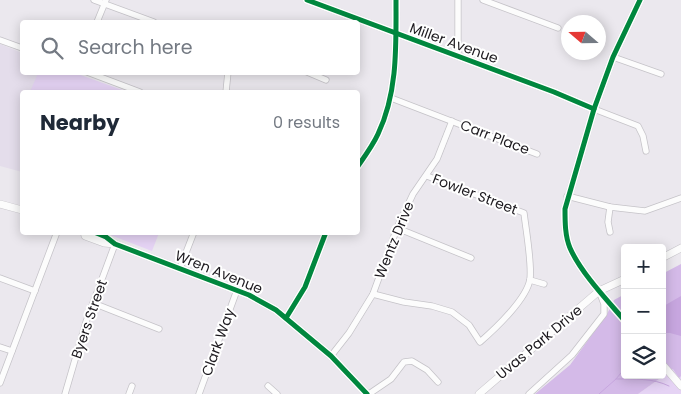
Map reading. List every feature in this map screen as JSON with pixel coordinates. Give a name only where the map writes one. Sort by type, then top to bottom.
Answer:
[{"type":"street","points":[[94,0],[105,2],[149,20]]},
{"type":"street","name":"Miller Avenue","points":[[307,0],[324,3],[396,34],[554,92],[594,109]]},
{"type":"street","points":[[360,160],[378,134],[391,98],[394,82],[396,0]]},
{"type":"street","points":[[458,0],[458,56]]},
{"type":"street","points":[[483,0],[558,28]]},
{"type":"street","points":[[621,316],[599,291],[570,248],[565,222],[565,209],[567,196],[594,109],[613,57],[640,0]]},
{"type":"street","points":[[98,20],[105,2]]},
{"type":"street","points":[[0,40],[20,47]]},
{"type":"street","points":[[613,57],[661,74]]},
{"type":"street","points":[[95,75],[135,90]]},
{"type":"street","points":[[226,90],[228,75]]},
{"type":"street","points":[[314,75],[326,80]]},
{"type":"street","name":"Carr Place","points":[[391,98],[538,154]]},
{"type":"street","points":[[594,109],[638,126],[646,151]]},
{"type":"street","name":"Wentz Drive","points":[[331,356],[349,334],[373,294],[397,228],[413,194],[437,159],[452,121]]},
{"type":"street","name":"Fowler Street","points":[[427,176],[524,213],[530,280]]},
{"type":"street","points":[[567,196],[610,207],[645,211],[681,198]]},
{"type":"street","points":[[0,204],[20,209]]},
{"type":"street","points":[[610,207],[608,222],[610,232]]},
{"type":"street","points":[[397,228],[472,258]]},
{"type":"street","points":[[0,383],[56,235]]},
{"type":"street","name":"Wren Avenue","points":[[85,235],[104,243],[116,244]]},
{"type":"street","name":"Wren Avenue","points":[[101,235],[116,244],[238,290],[266,303],[331,356],[368,394]]},
{"type":"street","points":[[180,268],[193,235]]},
{"type":"street","points":[[286,318],[305,288],[325,235]]},
{"type":"street","name":"Byers Street","points":[[65,394],[82,334],[116,244]]},
{"type":"street","points":[[666,256],[681,248]]},
{"type":"street","points":[[0,278],[35,291]]},
{"type":"street","points":[[373,294],[452,312],[469,325],[480,342],[502,322],[519,301],[530,280],[544,284]]},
{"type":"street","name":"Uvas Park Drive","points":[[479,394],[599,291],[621,281]]},
{"type":"street","name":"Clark Way","points":[[199,394],[238,290]]},
{"type":"street","points":[[529,394],[572,355],[604,314],[604,304],[599,291]]},
{"type":"street","points":[[93,303],[159,328]]},
{"type":"street","points":[[0,347],[12,351]]},
{"type":"street","points":[[368,394],[390,379],[404,362],[412,361],[427,370],[438,382]]},
{"type":"street","points":[[666,369],[681,386]]},
{"type":"street","points":[[129,394],[132,386]]},
{"type":"street","points":[[268,386],[277,394]]},
{"type":"shaded area","points":[[0,44],[20,52],[20,75],[53,75],[48,90],[20,90],[20,171],[0,166]]},
{"type":"shaded area","points":[[37,75],[81,75],[122,90],[31,90]]},
{"type":"shaded area","points":[[110,235],[158,235],[152,251]]},
{"type":"shaded area","points":[[681,264],[681,376],[679,378],[673,369],[666,374],[666,272]]},
{"type":"shaded area","points":[[681,277],[681,394],[638,394],[659,379],[666,379],[666,374],[673,369]]},
{"type":"shaded area","points":[[621,296],[621,379],[659,379],[638,394],[535,394],[570,365],[607,314],[614,300]]},
{"type":"shaded area","points":[[681,296],[681,336],[666,333],[666,305]]},
{"type":"waterway","points":[[599,394],[621,373]]},
{"type":"waterway","points":[[616,379],[650,380],[669,386]]},
{"type":"cycle path","points":[[307,0],[554,92],[594,109]]},
{"type":"cycle path","points":[[360,163],[378,134],[389,102],[394,68],[396,0]]},
{"type":"cycle path","points":[[621,316],[595,286],[570,248],[565,224],[565,209],[594,109],[613,57],[640,0]]},
{"type":"cycle path","points":[[101,235],[115,244],[249,295],[276,310],[331,356],[367,394]]},
{"type":"cycle path","points":[[286,318],[305,287],[325,235]]}]
